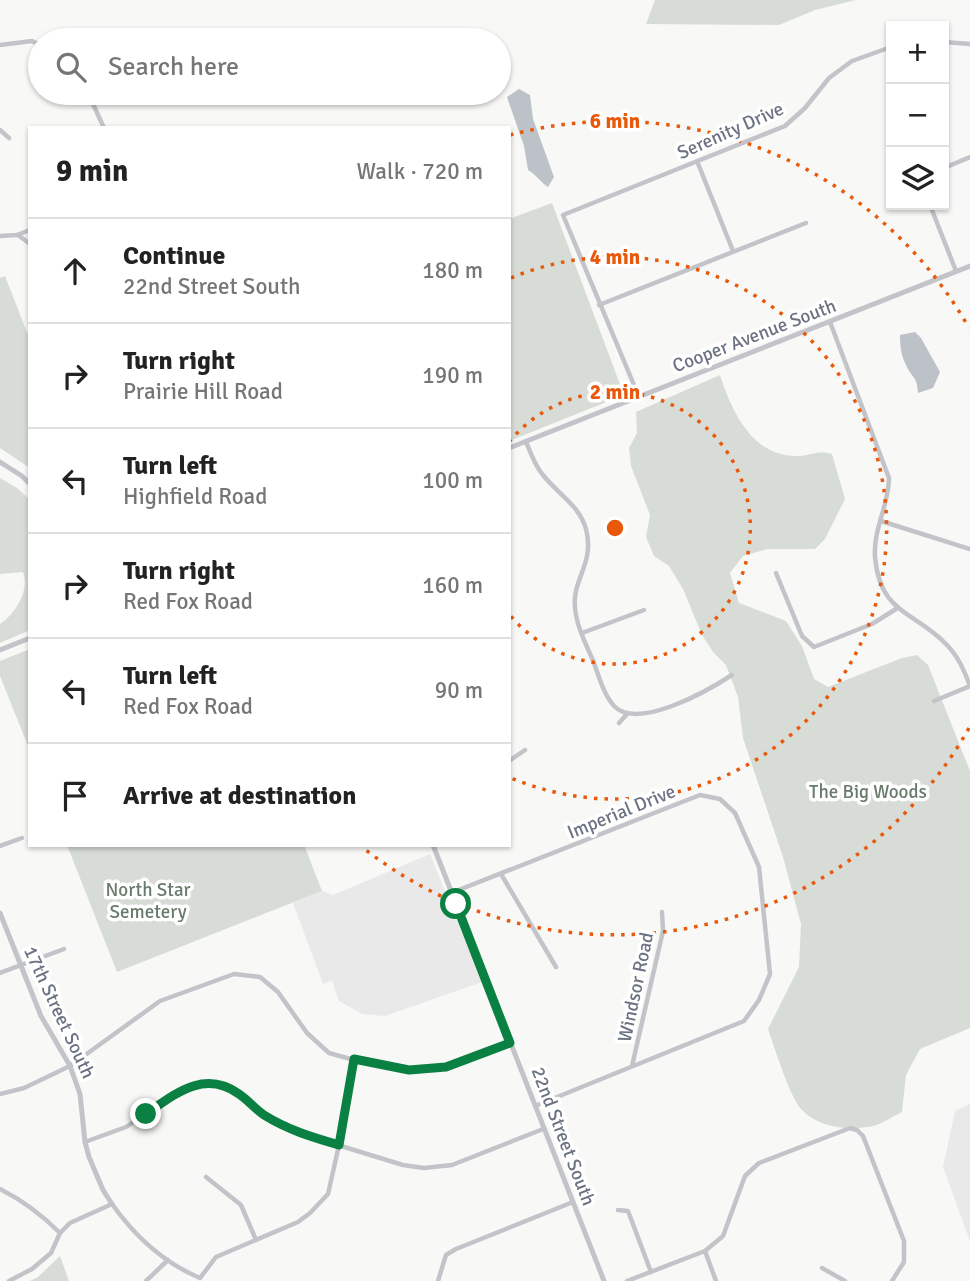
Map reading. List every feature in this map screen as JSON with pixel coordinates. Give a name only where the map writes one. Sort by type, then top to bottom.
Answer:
[{"type":"street","points":[[0,45],[28,42]]},
{"type":"street","points":[[949,42],[970,44]]},
{"type":"street","name":"Serenity Drive","points":[[599,305],[563,215],[785,125],[805,108],[829,78],[852,61],[886,49]]},
{"type":"street","points":[[93,105],[103,126]]},
{"type":"street","points":[[0,130],[9,138]]},
{"type":"street","points":[[949,166],[970,157]]},
{"type":"street","points":[[697,162],[733,251]]},
{"type":"street","points":[[932,210],[956,271]]},
{"type":"street","points":[[639,397],[599,305],[806,223]]},
{"type":"street","points":[[0,236],[17,235],[28,231]]},
{"type":"street","points":[[17,235],[28,243]]},
{"type":"street","name":"Cooper Avenue South","points":[[511,447],[970,266]]},
{"type":"street","points":[[830,322],[887,471],[889,494],[876,544],[878,573],[896,609],[947,645],[961,664],[970,686],[934,701]]},
{"type":"street","points":[[526,442],[540,472],[574,507],[586,529],[588,553],[577,589],[575,607],[582,633],[607,696],[614,706],[627,714],[652,713],[711,689],[732,676]]},
{"type":"street","points":[[0,461],[28,482]]},
{"type":"street","points":[[881,521],[970,549]]},
{"type":"street","points":[[776,573],[802,636],[814,648],[872,624],[896,609]]},
{"type":"street","points":[[582,633],[644,610]]},
{"type":"street","points":[[0,650],[28,639]]},
{"type":"street","points":[[619,723],[627,714]]},
{"type":"street","points":[[511,760],[525,750]]},
{"type":"street","name":"Imperial Drive","points":[[451,892],[700,795],[720,799],[735,813],[759,867],[769,974],[759,1000],[744,1021],[535,1106]]},
{"type":"street","points":[[0,846],[22,838]]},
{"type":"street","name":"22nd Street South","points":[[434,847],[604,1281]]},
{"type":"street","points":[[501,874],[556,967]]},
{"type":"street","name":"Windsor Road","points":[[632,1067],[663,932],[662,912]]},
{"type":"street","name":"17th Street South","points":[[0,913],[41,1016],[70,1066],[80,1094],[85,1142],[103,1190],[112,1204]]},
{"type":"street","points":[[0,973],[64,949]]},
{"type":"street","points":[[0,1094],[70,1066],[160,1001],[234,974],[260,977],[278,992],[307,1032],[329,1053],[409,1070],[446,1067],[510,1043]]},
{"type":"street","points":[[9,1281],[33,1269],[51,1253],[60,1233],[70,1223],[112,1204],[134,1232],[167,1260],[199,1279],[216,1257],[298,1222],[328,1194],[354,1059]]},
{"type":"street","points":[[85,1142],[126,1127],[183,1088],[202,1084],[217,1084],[240,1094],[260,1113],[292,1131],[403,1165],[424,1168],[452,1166],[543,1129]]},
{"type":"street","points":[[627,1281],[705,1251],[723,1236],[745,1176],[759,1163],[850,1128],[858,1130],[863,1136],[904,1241],[904,1262],[892,1281]]},
{"type":"street","points":[[206,1177],[241,1205],[256,1240]]},
{"type":"street","points":[[0,1189],[41,1213],[60,1233]]},
{"type":"street","points":[[438,1281],[446,1255],[456,1249],[573,1202]]},
{"type":"street","points":[[618,1210],[628,1212],[651,1272]]},
{"type":"street","points":[[705,1251],[716,1281]]},
{"type":"street","points":[[146,1281],[167,1260]]},
{"type":"street","points":[[822,1268],[845,1281]]},
{"type":"shaded area","points":[[519,89],[530,95],[533,119],[554,177],[548,187],[528,170],[524,146],[510,105],[511,94]]},
{"type":"shaded area","points":[[915,332],[940,372],[933,388],[918,393],[915,380],[903,358],[900,343],[900,335]]},
{"type":"shaded area","points":[[430,854],[482,982],[385,1016],[362,1014],[339,1001],[332,981],[323,984],[293,903],[322,891],[333,895]]},
{"type":"shaded area","points":[[970,1104],[970,1241],[943,1167],[955,1111]]},
{"type":"green space","points":[[655,0],[856,0],[815,10],[779,25],[646,24]]},
{"type":"green space","points":[[552,203],[624,395],[511,440],[511,218]]},
{"type":"green space","points":[[5,276],[28,335],[28,467],[0,448],[0,278]]},
{"type":"green space","name":"The Big Woods","points":[[720,375],[738,417],[757,441],[783,455],[799,456],[822,452],[832,454],[845,499],[825,539],[815,549],[767,549],[743,556],[730,573],[739,603],[786,621],[802,646],[814,679],[828,687],[902,658],[917,655],[928,665],[970,771],[970,1028],[920,1049],[906,1075],[902,1112],[873,1126],[844,1128],[816,1120],[801,1109],[783,1071],[768,1029],[799,967],[801,924],[783,857],[743,738],[738,697],[726,665],[702,635],[683,589],[669,566],[654,556],[646,537],[650,515],[631,466],[629,448],[637,433],[636,412]]},
{"type":"green space","points":[[0,478],[28,498],[28,631],[0,643],[0,624],[20,601],[25,579],[23,572],[0,574]]},
{"type":"green space","points":[[28,650],[28,746],[0,676],[0,661]]},
{"type":"green space","name":"North Star Semetery","points":[[68,847],[305,847],[322,891],[117,972]]},
{"type":"green space","points":[[60,1256],[69,1281],[30,1281],[38,1277]]},
{"type":"route","points":[[146,1114],[183,1088],[217,1084],[240,1094],[260,1113],[292,1131],[339,1145],[354,1059],[409,1070],[446,1067],[510,1043],[456,904]]}]
